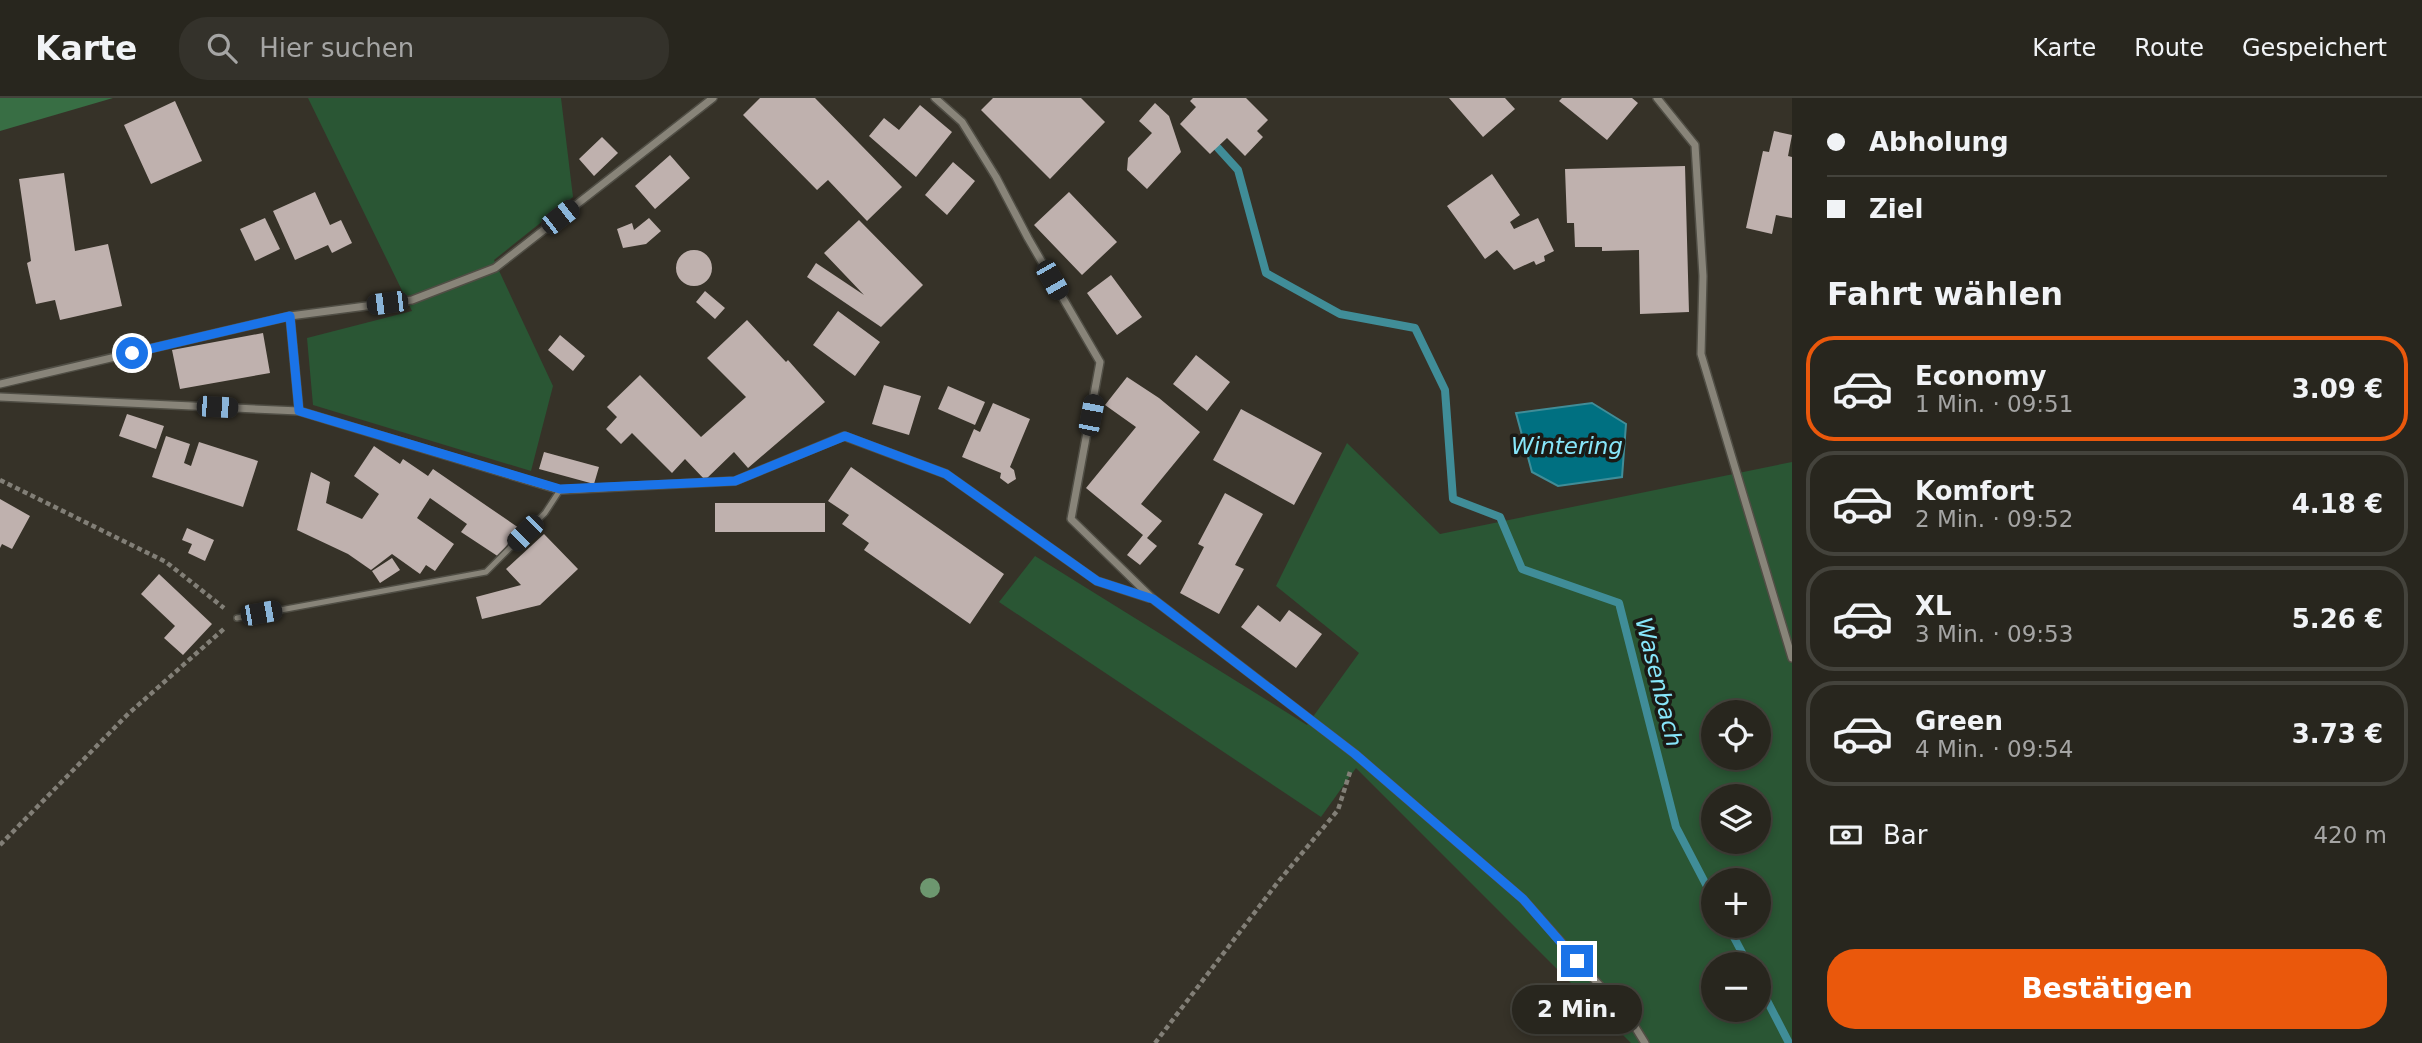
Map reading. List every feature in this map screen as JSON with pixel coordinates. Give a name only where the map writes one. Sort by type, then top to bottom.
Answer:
[{"type":"street","points":[[0,384],[290,316],[412,300],[495,268],[712,98]]},
{"type":"street","points":[[935,98],[962,122],[1101,362],[1071,519],[1153,599],[1355,754],[1523,899],[1632,1022],[1645,1043]]},
{"type":"street","points":[[1657,98],[1695,145],[1703,276],[1701,354],[1792,658]]},
{"type":"street","points":[[290,316],[299,411]]},
{"type":"street","points":[[0,397],[299,411],[560,489],[735,481],[845,436],[946,474],[1097,581],[1153,599]]},
{"type":"lane","points":[[237,618],[486,572],[545,513],[560,489]]},
{"type":"path","points":[[0,480],[166,562],[237,618],[127,715],[0,845]]},
{"type":"path","points":[[1154,1043],[1278,882],[1338,810],[1355,754]]},
{"type":"green space","points":[[0,98],[113,98],[0,131]]},
{"type":"green space","points":[[308,98],[561,98],[573,197],[494,260],[553,386],[531,471],[313,405],[307,338],[412,311]]},
{"type":"green space","points":[[1347,443],[1440,534],[1792,462],[1792,1043],[1631,1043],[1356,768],[1321,817],[999,602],[1035,556],[1307,725],[1359,653],[1276,586]]},
{"type":"water","name":"Wintering","points":[[1592,403],[1626,424],[1622,477],[1558,486],[1532,472],[1516,413]]},
{"type":"building","points":[[760,98],[815,98],[902,187],[867,221],[828,180],[817,190],[743,115]]},
{"type":"building","points":[[993,98],[1081,98],[1105,122],[1050,179],[981,110]]},
{"type":"building","points":[[1193,98],[1246,98],[1268,120],[1257,131],[1263,137],[1245,156],[1227,138],[1210,154],[1180,124],[1196,107],[1190,101]]},
{"type":"building","points":[[1449,98],[1505,98],[1515,109],[1483,137]]},
{"type":"building","points":[[1562,98],[1632,98],[1638,103],[1607,140],[1559,101]]},
{"type":"building","points":[[175,101],[202,161],[151,184],[124,125]]},
{"type":"building","points":[[1155,103],[1169,116],[1181,152],[1147,189],[1127,170],[1128,158],[1152,133],[1139,121]]},
{"type":"building","points":[[920,105],[952,132],[916,177],[869,136],[884,118],[899,130]]},
{"type":"building","points":[[1774,131],[1792,135],[1788,156],[1792,157],[1792,218],[1776,215],[1772,234],[1746,228],[1763,151],[1769,152]]},
{"type":"building","points":[[602,137],[618,153],[594,176],[579,159]]},
{"type":"building","points":[[670,155],[690,178],[655,209],[635,186]]},
{"type":"building","points":[[953,162],[975,181],[947,215],[925,195]]},
{"type":"building","points":[[1685,166],[1689,312],[1640,314],[1639,250],[1602,251],[1602,247],[1575,247],[1574,223],[1567,223],[1565,169]]},
{"type":"building","points":[[64,173],[75,251],[108,244],[122,306],[60,320],[55,300],[36,304],[27,263],[31,261],[19,179]]},
{"type":"building","points":[[1492,174],[1520,215],[1510,222],[1514,229],[1538,218],[1554,251],[1544,256],[1545,261],[1536,265],[1534,261],[1514,270],[1497,250],[1485,259],[1447,206]]},
{"type":"building","points":[[315,192],[330,225],[341,220],[352,243],[332,253],[328,245],[295,260],[273,211]]},
{"type":"building","points":[[1069,192],[1117,242],[1082,275],[1034,225]]},
{"type":"building","points":[[265,218],[280,249],[255,261],[240,229]]},
{"type":"building","points":[[649,218],[661,231],[646,244],[623,248],[617,229],[632,223],[634,230]]},
{"type":"building","points":[[859,220],[923,285],[881,327],[807,277],[816,263],[864,295],[824,253]]},
{"type":"building","points":[[694,250],[707,255],[712,268],[707,281],[694,286],[681,281],[676,268],[681,255]]},
{"type":"building","points":[[1111,275],[1142,317],[1117,335],[1087,293]]},
{"type":"building","points":[[705,291],[725,308],[715,319],[696,302]]},
{"type":"building","points":[[838,311],[880,342],[855,376],[813,345]]},
{"type":"building","points":[[747,320],[786,362],[788,360],[825,402],[748,468],[734,452],[705,480],[685,459],[672,473],[632,433],[621,444],[606,429],[617,417],[607,407],[640,375],[701,437],[746,397],[707,358]]},
{"type":"building","points":[[263,333],[270,373],[180,389],[172,350]]},
{"type":"building","points":[[560,335],[585,356],[573,371],[548,350]]},
{"type":"building","points":[[1196,355],[1230,382],[1207,411],[1173,384]]},
{"type":"building","points":[[1127,377],[1159,398],[1200,432],[1141,504],[1162,521],[1147,538],[1157,546],[1140,565],[1127,555],[1143,535],[1086,488],[1136,427],[1105,405]]},
{"type":"building","points":[[884,385],[921,396],[909,435],[872,424]]},
{"type":"building","points":[[948,386],[985,402],[975,425],[938,409]]},
{"type":"building","points":[[993,403],[1030,419],[1010,467],[1014,470],[1016,479],[1008,484],[1000,478],[1001,473],[962,457],[974,429],[980,432]]},
{"type":"building","points":[[1241,409],[1322,453],[1294,505],[1213,460]]},
{"type":"building","points":[[127,414],[164,426],[156,449],[119,436]]},
{"type":"building","points":[[166,436],[190,444],[184,463],[191,466],[199,442],[258,461],[243,507],[152,477]]},
{"type":"building","points":[[374,446],[400,464],[403,459],[428,476],[433,469],[519,528],[499,557],[461,532],[467,524],[430,498],[417,518],[454,544],[435,571],[426,565],[420,574],[392,554],[371,570],[348,554],[297,530],[311,472],[330,482],[326,503],[362,519],[379,494],[354,476]]},
{"type":"building","points":[[544,452],[599,467],[594,484],[539,469]]},
{"type":"building","points":[[851,467],[1004,574],[970,624],[864,550],[869,543],[842,524],[849,515],[828,501]]},
{"type":"building","points":[[1225,493],[1263,514],[1235,565],[1244,569],[1219,614],[1180,593],[1204,547],[1198,544]]},
{"type":"building","points":[[0,499],[30,516],[12,549],[2,544],[0,548]]},
{"type":"building","points":[[715,503],[825,503],[825,532],[715,532]]},
{"type":"building","points":[[187,528],[214,540],[205,561],[188,553],[192,544],[182,540]]},
{"type":"building","points":[[544,534],[578,569],[540,605],[482,619],[476,597],[521,585],[506,569]]},
{"type":"building","points":[[392,558],[400,570],[380,583],[372,571]]},
{"type":"building","points":[[159,574],[212,624],[183,655],[164,638],[175,626],[141,594]]},
{"type":"building","points":[[1258,605],[1280,622],[1289,610],[1322,634],[1296,668],[1241,627]]},
{"type":"waterway","name":"Wasenbach","points":[[1218,148],[1238,170],[1266,273],[1340,314],[1415,328],[1445,390],[1453,499],[1500,517],[1522,569],[1619,603],[1676,827],[1701,875]]},
{"type":"waterway","name":"Wasenbach","points":[[1734,938],[1742,952]]},
{"type":"waterway","name":"Wasenbach","points":[[1771,1008],[1789,1043]]},
{"type":"route","points":[[132,353],[290,316],[299,411],[560,489],[735,481],[845,436],[946,474],[1097,581],[1153,599],[1355,754],[1523,899],[1577,961]]}]
